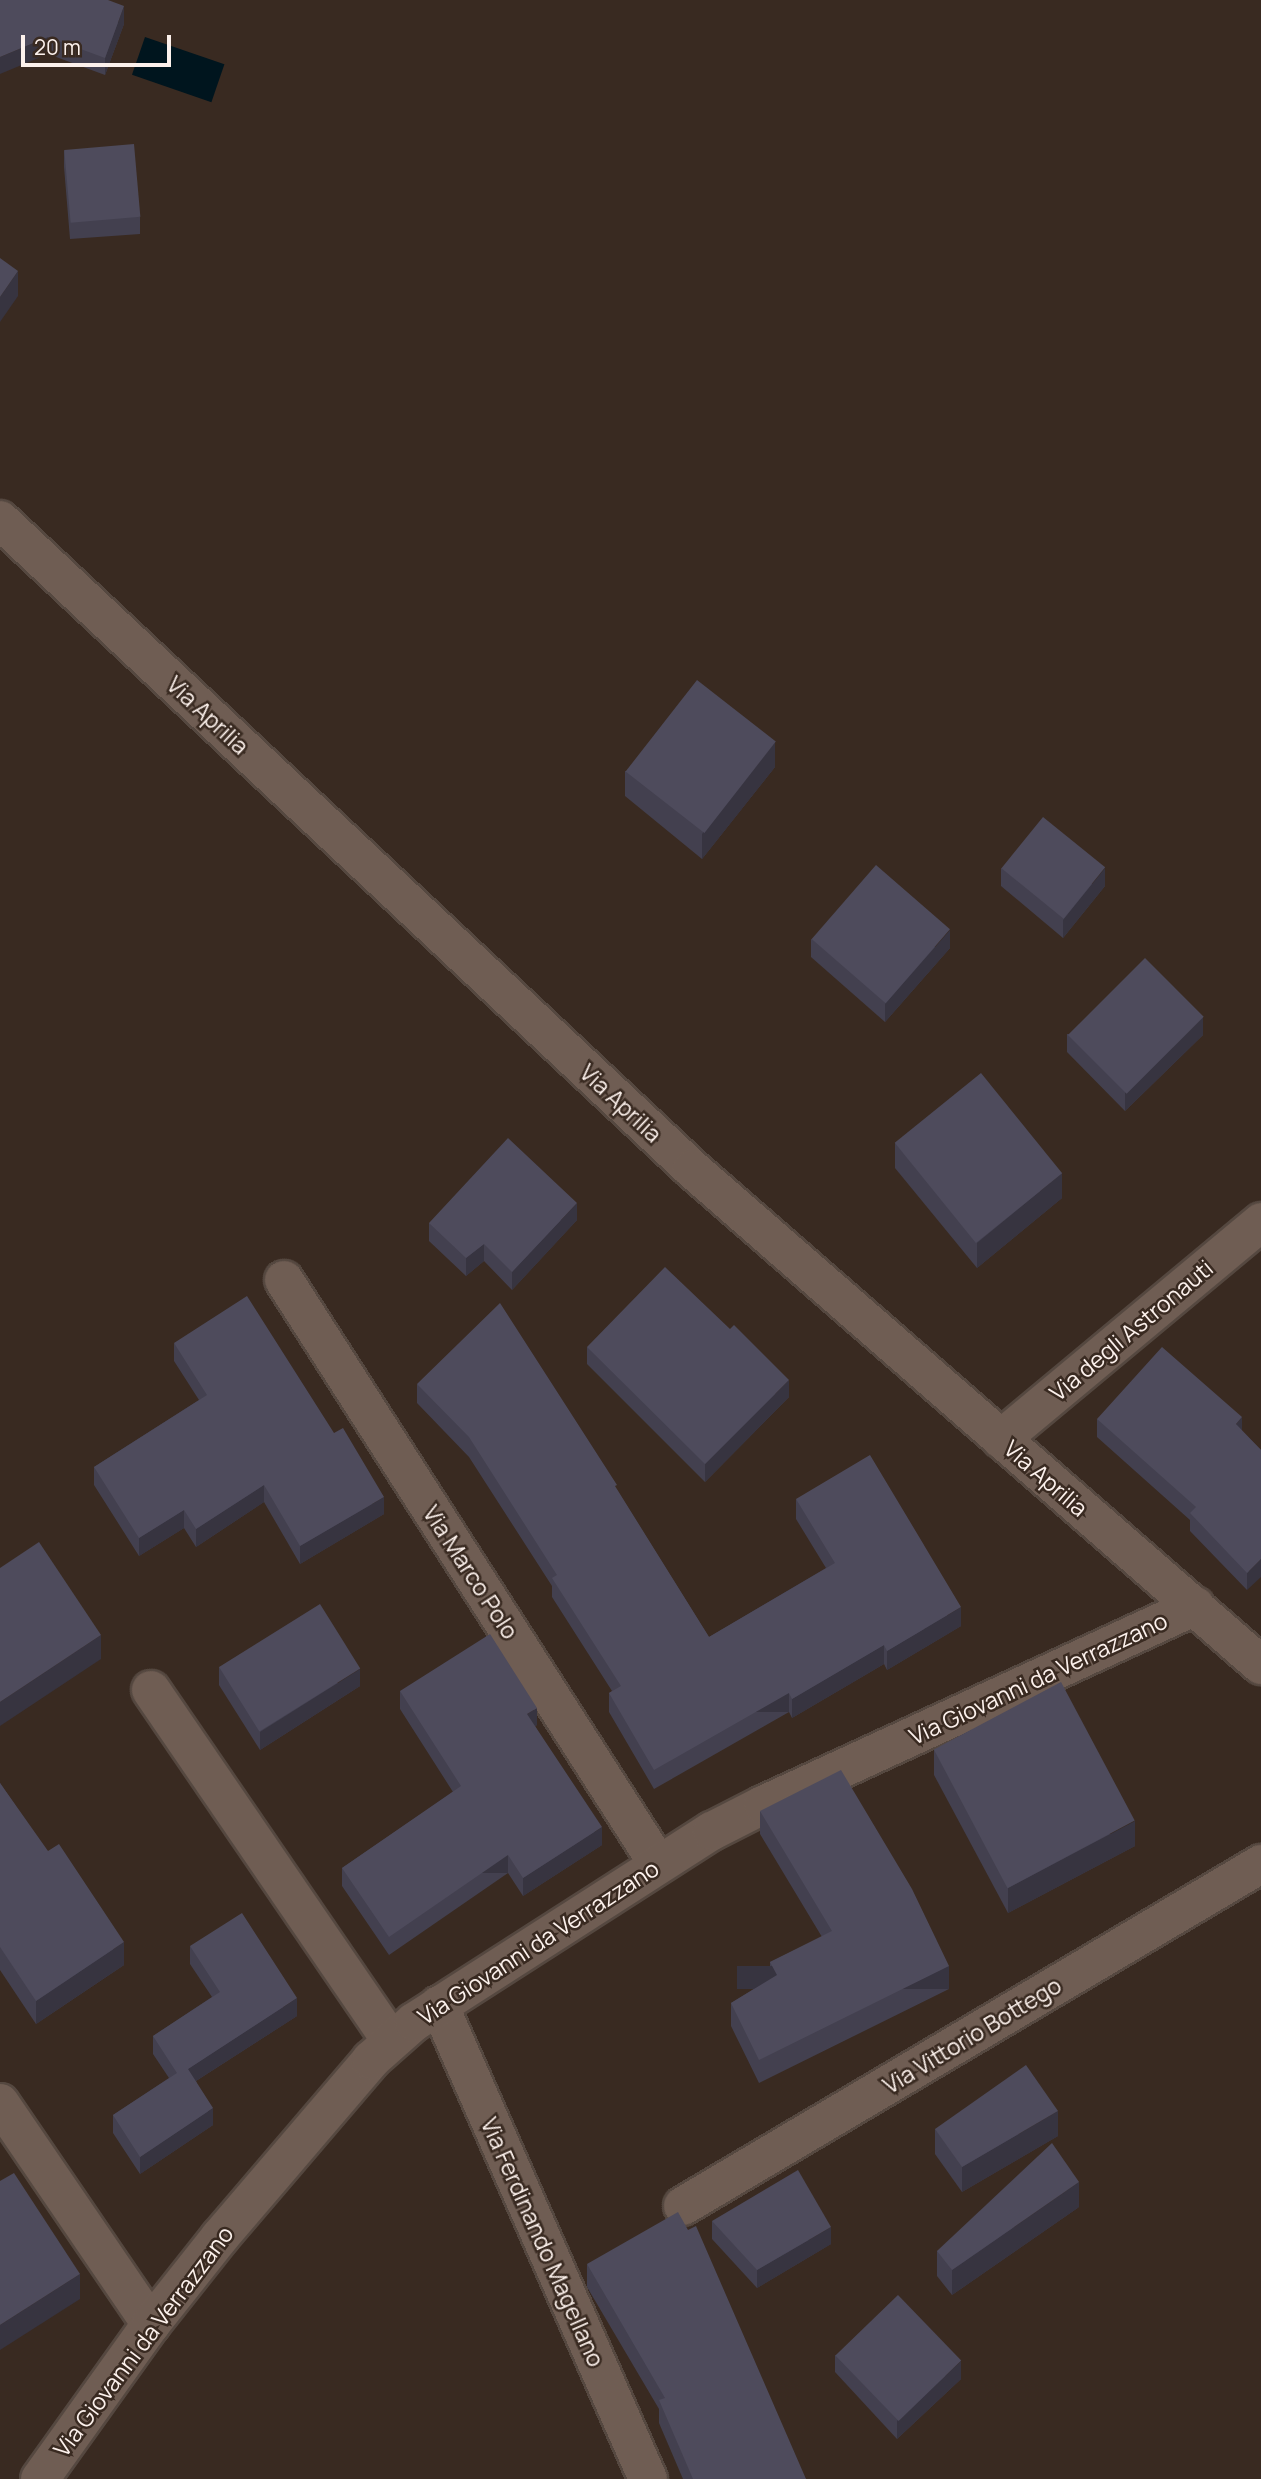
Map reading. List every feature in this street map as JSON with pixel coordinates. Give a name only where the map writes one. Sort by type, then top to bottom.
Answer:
[{"type":"street","name":"Via Aprilia","points":[[0,520],[692,1169],[1261,1665]]},
{"type":"street","name":"Via degli Astronauti","points":[[1001,1439],[1261,1222]]},
{"type":"street","name":"Via Marco Polo","points":[[284,1280],[658,1864]]},
{"type":"street","name":"Via Giovanni da Verrazzano","points":[[40,2479],[150,2324],[351,2082],[391,2040],[439,2005],[658,1864],[762,1805],[1195,1606]]},
{"type":"street","points":[[151,1690],[391,2040]]},
{"type":"street","name":"Via Vittorio Bottego","points":[[683,2206],[1261,1864]]},
{"type":"street","name":"Via Ferdinando Magellano","points":[[439,2005],[648,2479]]},
{"type":"street","points":[[0,2103],[150,2324]]},
{"type":"water","points":[[145,37],[224,64],[211,102],[132,75]]},
{"type":"building","points":[[0,0],[108,0],[124,6],[105,58],[48,37],[0,57]]},
{"type":"building","points":[[134,144],[140,217],[71,223],[64,150]]},
{"type":"building","points":[[0,258],[18,271],[0,297]]},
{"type":"building","points":[[697,680],[776,742],[704,833],[626,771]]},
{"type":"building","points":[[1043,817],[1105,867],[1064,919],[1001,868]]},
{"type":"building","points":[[876,865],[950,929],[886,1003],[812,939]]},
{"type":"building","points":[[1145,958],[1204,1017],[1127,1094],[1068,1035]]},
{"type":"building","points":[[981,1073],[1062,1173],[976,1243],[895,1143]]},
{"type":"building","points":[[508,1138],[577,1203],[512,1272],[484,1244],[466,1258],[429,1223]]},
{"type":"building","points":[[665,1267],[730,1329],[734,1325],[789,1380],[705,1464],[587,1347]]},
{"type":"building","points":[[247,1296],[334,1433],[343,1428],[384,1497],[300,1546],[264,1485],[196,1529],[184,1510],[139,1538],[94,1467],[207,1395],[174,1343]]},
{"type":"building","points":[[500,1303],[617,1485],[615,1486],[709,1637],[835,1563],[796,1499],[870,1455],[961,1607],[887,1651],[884,1645],[792,1699],[789,1693],[654,1770],[609,1693],[621,1686],[552,1578],[557,1575],[469,1437],[417,1384]]},
{"type":"building","points":[[1162,1347],[1242,1417],[1236,1424],[1261,1450],[1261,1559],[1247,1573],[1190,1513],[1196,1507],[1097,1419]]},
{"type":"building","points":[[39,1542],[101,1635],[0,1702],[0,1568]]},
{"type":"building","points":[[320,1604],[360,1668],[259,1732],[219,1667]]},
{"type":"building","points":[[490,1634],[537,1708],[527,1714],[602,1827],[523,1878],[508,1855],[389,1937],[342,1868],[461,1786],[400,1691]]},
{"type":"building","points":[[1061,1682],[1135,1821],[1008,1888],[934,1750]]},
{"type":"building","points":[[841,1770],[912,1889],[949,1966],[759,2060],[731,2003],[777,1975],[770,1962],[832,1931],[760,1811]]},
{"type":"building","points":[[0,1783],[48,1851],[59,1844],[124,1942],[36,2001],[0,1947]]},
{"type":"building","points":[[242,1913],[297,1998],[188,2069],[213,2108],[140,2157],[113,2115],[177,2073],[153,2036],[220,1992],[190,1946]]},
{"type":"building","points":[[1026,2065],[1058,2111],[962,2167],[935,2129]]},
{"type":"building","points":[[1052,2143],[1079,2182],[952,2270],[937,2251]]},
{"type":"building","points":[[798,2170],[831,2227],[757,2270],[712,2221]]},
{"type":"building","points":[[14,2173],[80,2274],[0,2325],[0,2181]]},
{"type":"building","points":[[678,2212],[688,2230],[696,2226],[806,2479],[693,2479],[659,2400],[665,2398],[587,2264]]},
{"type":"building","points":[[898,2295],[961,2360],[899,2421],[835,2355]]}]
